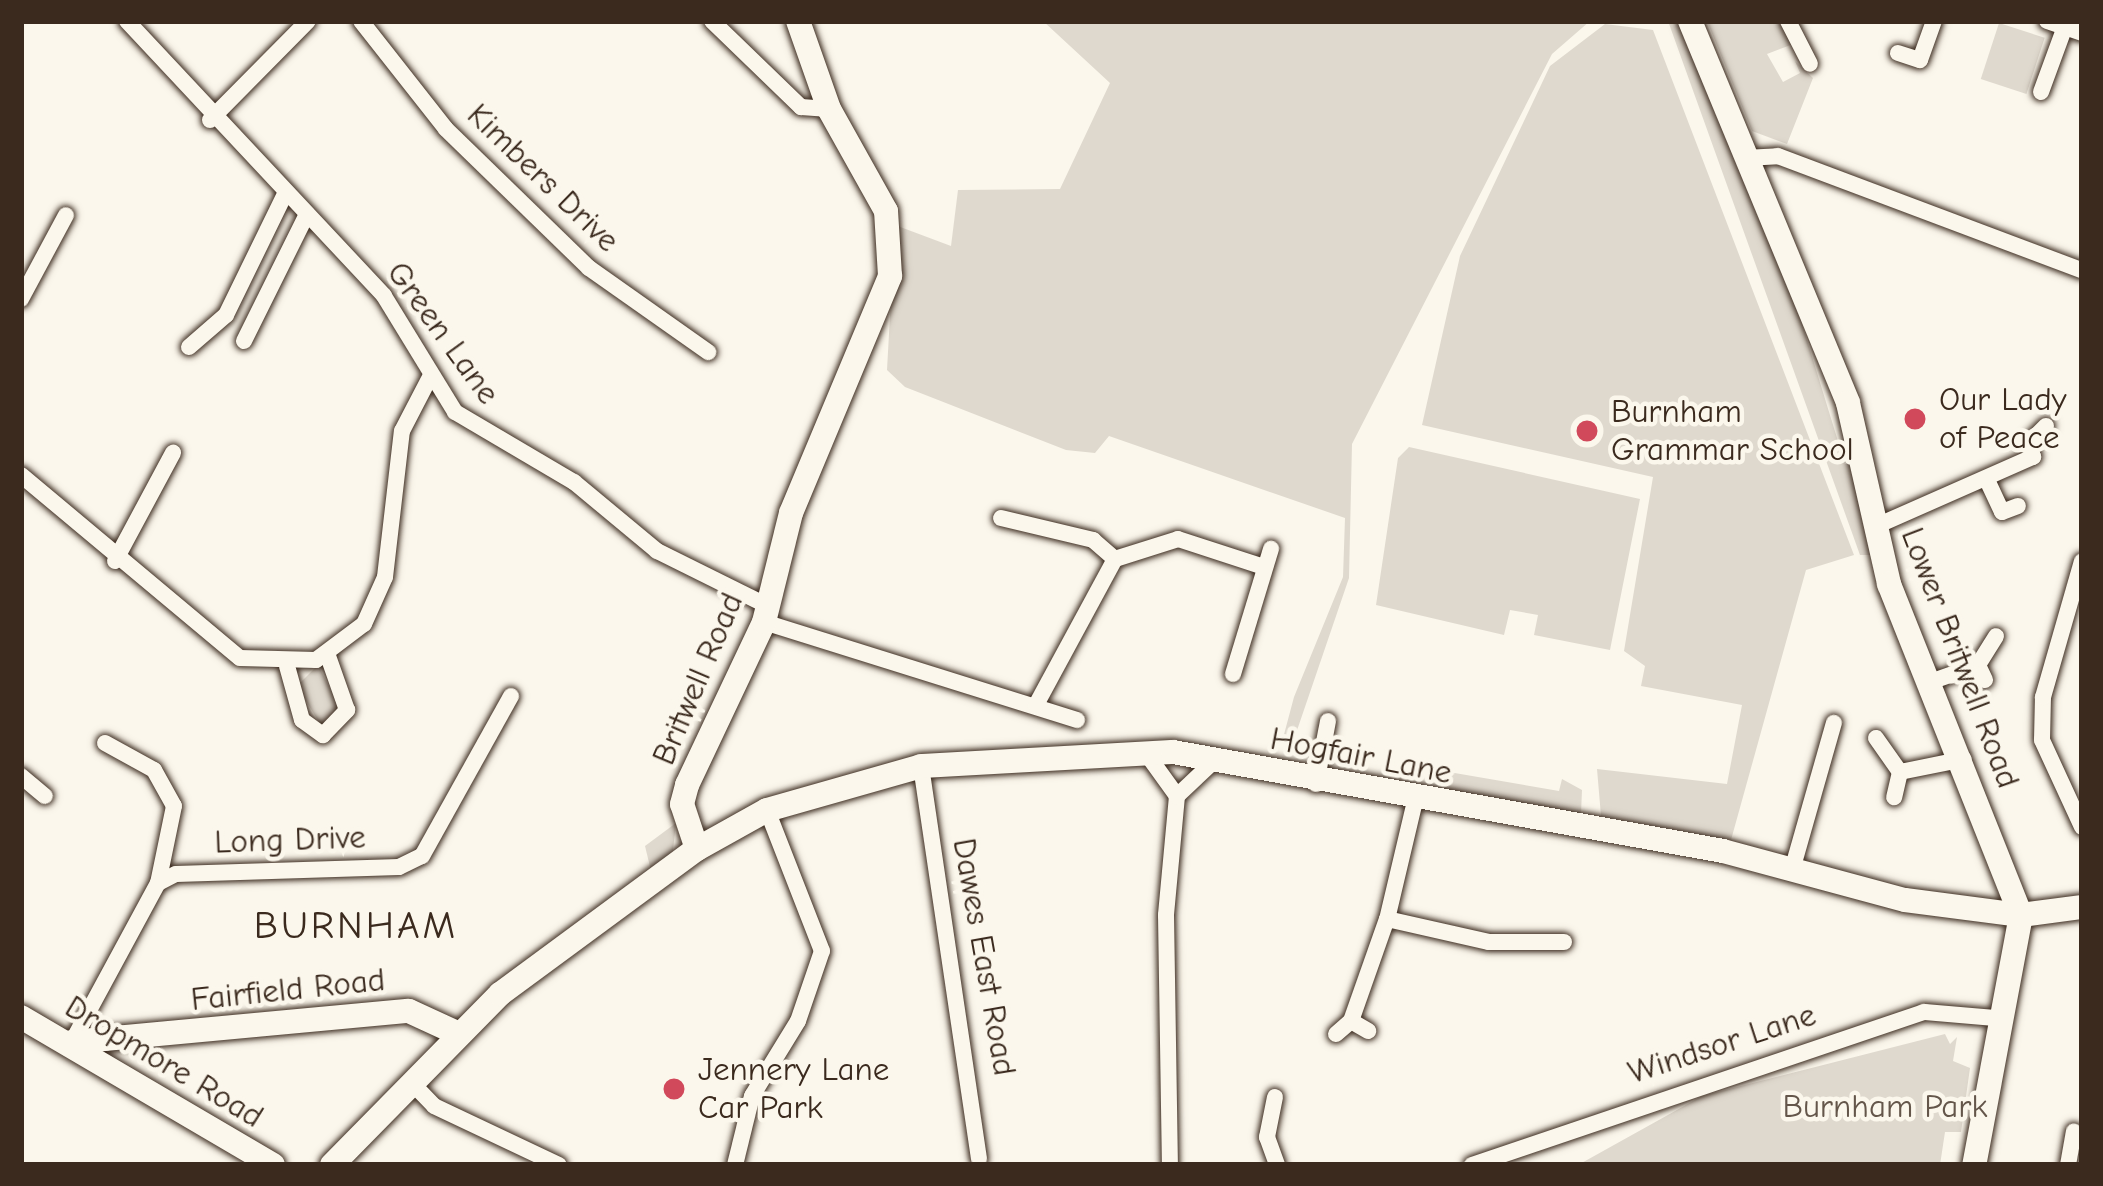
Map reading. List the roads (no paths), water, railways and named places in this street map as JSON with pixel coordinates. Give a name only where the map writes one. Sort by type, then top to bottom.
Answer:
[{"type":"street","name":"Green Lane","points":[[127,21],[210,120],[384,296],[430,377],[478,432],[574,482],[657,551],[766,614],[1078,720]]},
{"type":"street","points":[[210,120],[308,21]]},
{"type":"street","name":"Kimbers Drive","points":[[361,21],[446,130],[589,268],[708,352]]},
{"type":"street","points":[[712,21],[801,107],[829,109]]},
{"type":"street","name":"Britwell Road","points":[[697,849],[682,804],[766,614],[790,513],[890,276],[886,211],[829,109],[798,21]]},
{"type":"street","name":"Lower Britwell Road","points":[[1690,21],[1848,403],[1874,527],[2021,915]]},
{"type":"street","points":[[1788,21],[1810,64]]},
{"type":"street","points":[[1898,53],[1920,60],[1934,21]]},
{"type":"street","points":[[2041,92],[2065,26]]},
{"type":"street","points":[[1745,158],[1778,156],[2082,270]]},
{"type":"street","points":[[189,347],[226,315],[286,192]]},
{"type":"street","points":[[244,341],[307,214]]},
{"type":"street","points":[[21,298],[66,215]]},
{"type":"street","points":[[21,476],[115,561],[240,658],[287,666],[328,656],[364,624],[386,577],[402,431],[430,377]]},
{"type":"street","points":[[1874,527],[1988,482],[2033,457],[2029,442],[2046,426]]},
{"type":"street","points":[[115,561],[173,453]]},
{"type":"street","points":[[1988,482],[2009,515]]},
{"type":"street","points":[[1001,518],[1093,540],[1115,560]]},
{"type":"street","points":[[1036,705],[1115,560],[1178,539],[1267,558],[1233,674]]},
{"type":"street","points":[[2082,561],[2042,740],[2078,807],[2082,827]]},
{"type":"street","points":[[1930,682],[1981,672],[1996,637]]},
{"type":"street","points":[[287,666],[302,720],[322,735],[346,710],[328,656]]},
{"type":"street","name":"Long Drive","points":[[158,884],[176,874],[399,867],[422,856],[511,696]]},
{"type":"street","points":[[1316,784],[1328,721]]},
{"type":"street","points":[[1792,870],[1834,723]]},
{"type":"street","points":[[1876,738],[1900,772],[1894,797]]},
{"type":"street","points":[[72,1042],[158,884],[174,806],[154,770],[105,743]]},
{"type":"street","points":[[1145,752],[1177,796]]},
{"type":"street","name":"Hogfair Lane","points":[[697,849],[767,810],[921,766],[1145,752],[1214,760],[1316,784],[2021,915],[2082,907]]},
{"type":"street","points":[[1900,772],[1964,759]]},
{"type":"street","points":[[1170,1165],[1166,915],[1177,796],[1214,760]]},
{"type":"street","name":"Dawes East Road","points":[[921,766],[979,1159]]},
{"type":"street","points":[[21,776],[45,796]]},
{"type":"street","points":[[1336,1034],[1352,1021],[1387,919],[1415,801]]},
{"type":"street","points":[[735,1165],[752,1096],[798,1021],[822,951],[767,810]]},
{"type":"street","points":[[332,1165],[459,1034],[697,849]]},
{"type":"street","points":[[1974,1165],[1996,1018],[2021,915]]},
{"type":"street","points":[[1387,919],[1489,942],[1564,942]]},
{"type":"street","name":"Fairfield Road","points":[[111,1051],[409,1011],[459,1034]]},
{"type":"street","name":"Windsor Lane","points":[[1472,1165],[1924,1012],[1996,1018]]},
{"type":"street","name":"Dropmore Road","points":[[21,1017],[72,1042],[111,1051],[273,1165]]},
{"type":"street","points":[[1352,1021],[1368,1031]]},
{"type":"street","points":[[412,1083],[434,1106],[559,1165]]},
{"type":"street","points":[[1275,1097],[1267,1136],[1277,1165]]},
{"type":"street","points":[[2068,1165],[2074,1132]]},
{"type":"place","name":"Our Lady of Peace","points":[[1915,419]]},
{"type":"place","name":"Burnham Grammar School","points":[[1587,431]]},
{"type":"place","name":"Jennery Lane Car Park","points":[[674,1089]]},
{"type":"district","name":"BURNHAM","points":[[356,926]]},
{"type":"park label","name":"Burnham Park","points":[[1885,1107]]}]
